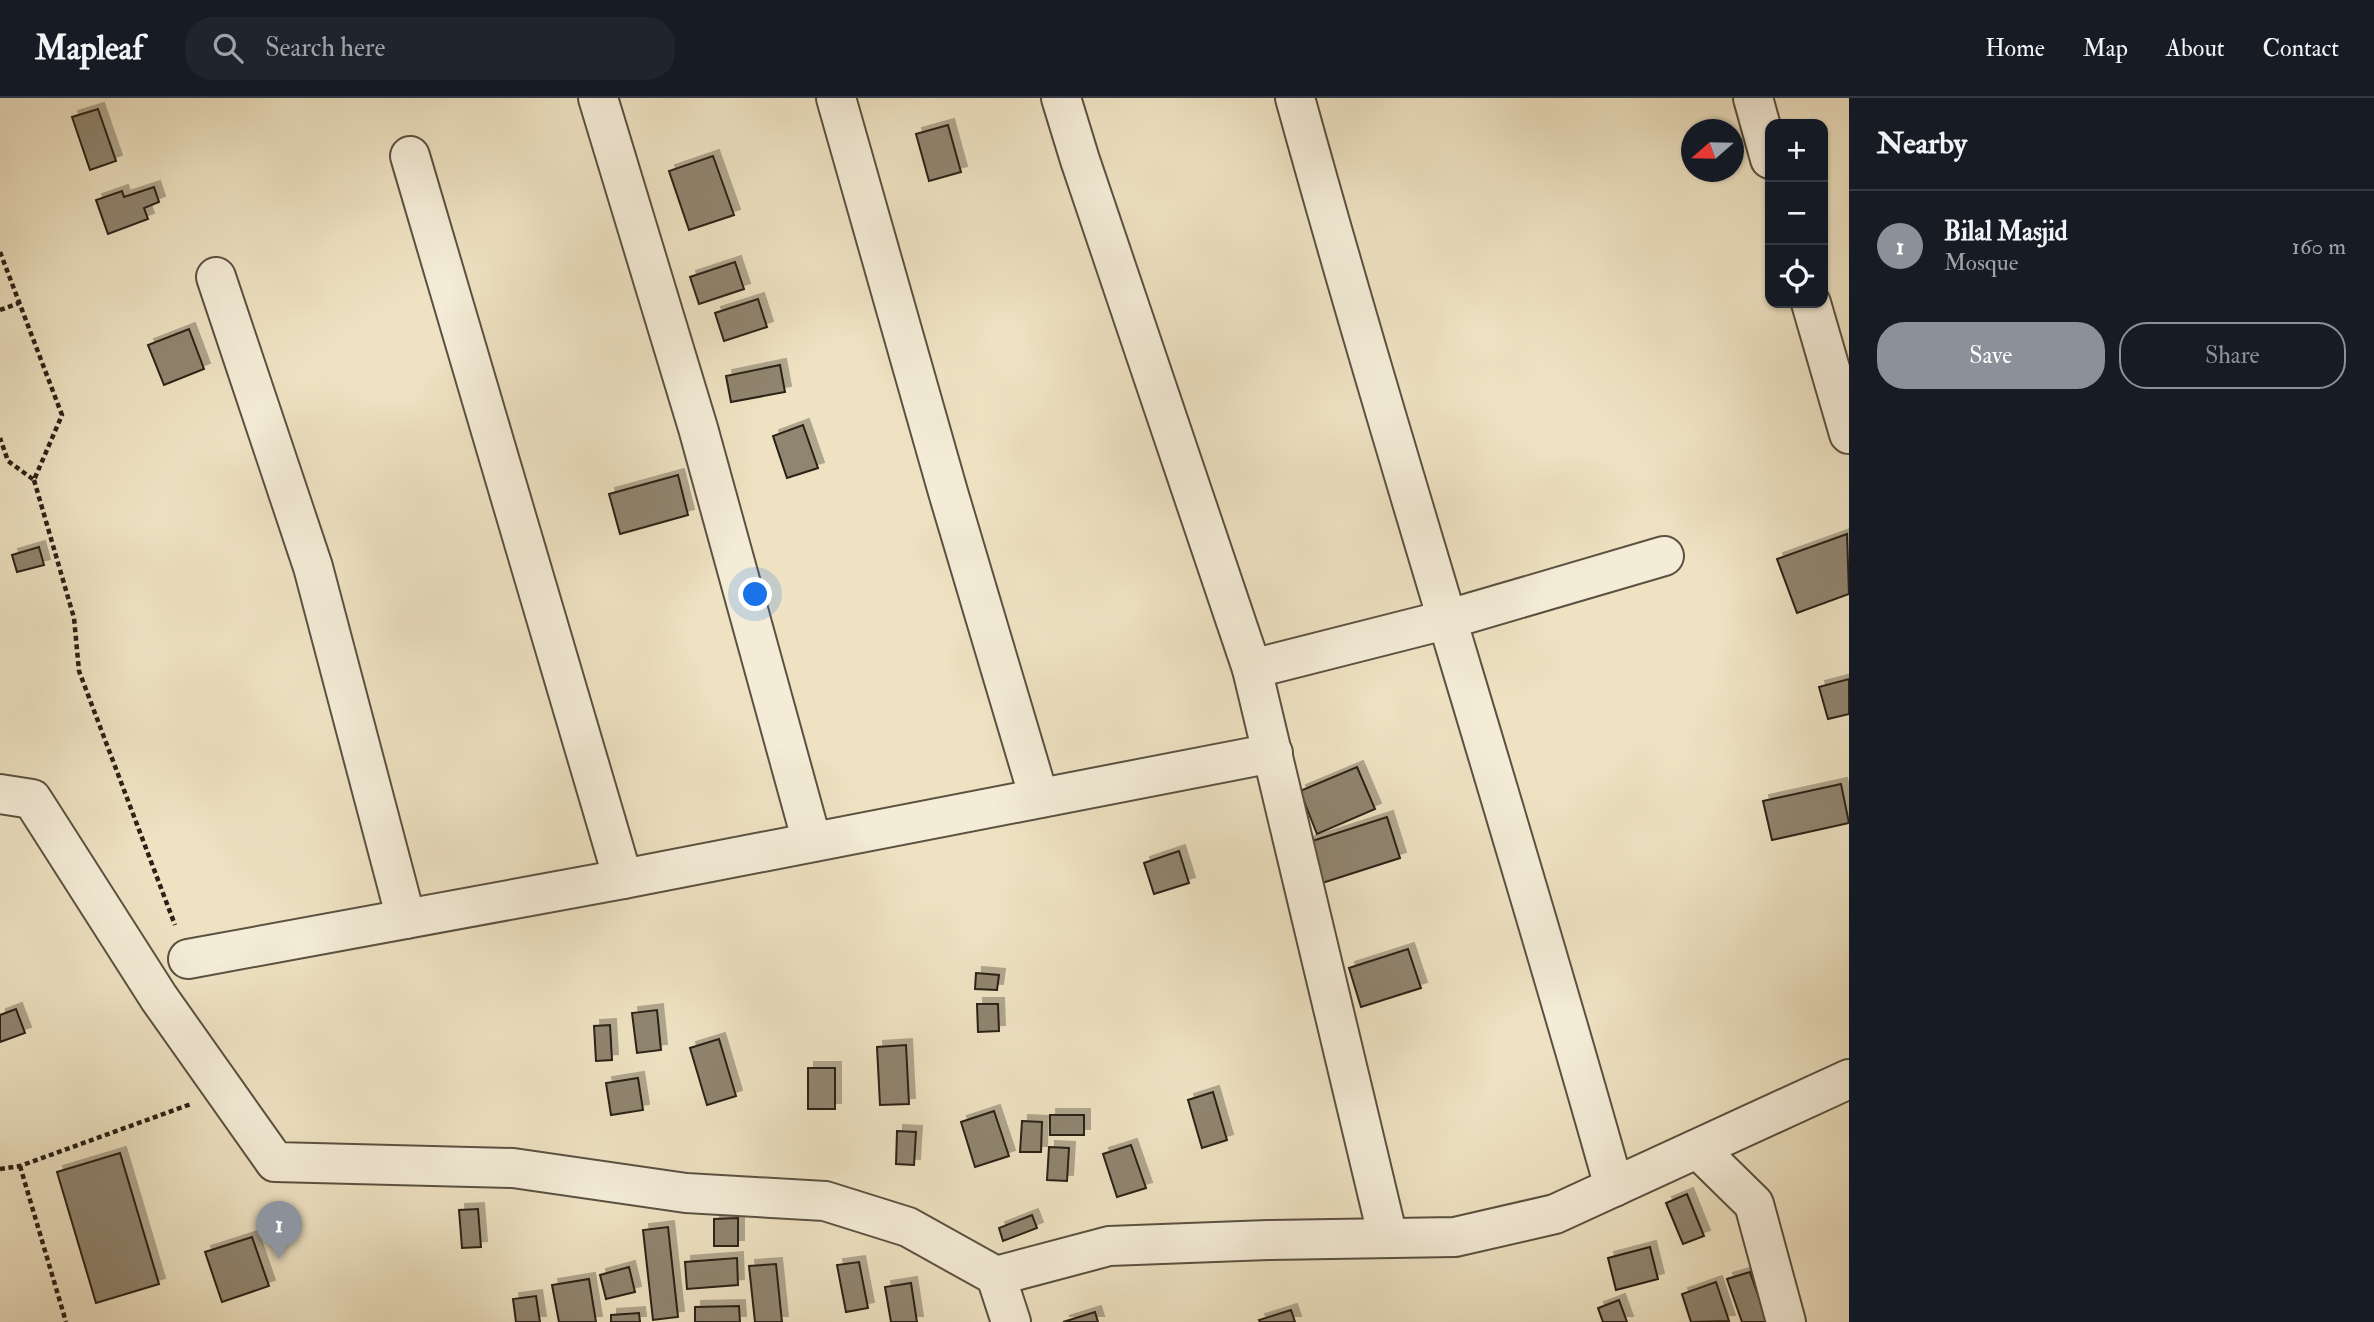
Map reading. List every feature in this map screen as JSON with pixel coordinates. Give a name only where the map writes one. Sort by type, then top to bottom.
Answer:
[{"type":"street","points":[[598,98],[698,428],[812,842]]},
{"type":"street","points":[[836,98],[951,505],[1039,798]]},
{"type":"street","points":[[1061,98],[1252,669],[1388,1238]]},
{"type":"street","points":[[1295,98],[1377,385],[1559,989],[1614,1187]]},
{"type":"street","points":[[1753,98],[1765,141]]},
{"type":"street","points":[[410,156],[622,879]]},
{"type":"street","points":[[216,277],[313,567],[406,919]]},
{"type":"street","points":[[1812,308],[1849,434]]},
{"type":"street","points":[[1252,669],[1449,619],[1664,556]]},
{"type":"street","points":[[188,959],[622,879],[1273,753]]},
{"type":"street","points":[[0,794],[32,799],[159,999],[275,1162],[513,1168],[686,1193],[825,1201],[908,1227],[996,1276],[1011,1322]]},
{"type":"street","points":[[996,1276],[1109,1246],[1455,1237],[1555,1214],[1849,1079]]},
{"type":"street","points":[[1698,1149],[1754,1204],[1786,1322]]},
{"type":"path","points":[[0,252],[62,415],[34,480]]},
{"type":"path","points":[[0,310],[19,303]]},
{"type":"path","points":[[0,438],[8,461],[34,480],[74,618],[79,671],[188,959]]},
{"type":"path","points":[[0,1169],[20,1166],[224,1091]]},
{"type":"path","points":[[20,1166],[66,1322]]},
{"type":"building","points":[[98,109],[116,161],[90,170],[72,117]]},
{"type":"building","points":[[948,125],[961,172],[929,181],[916,134]]},
{"type":"building","points":[[713,156],[734,215],[689,230],[669,171]]},
{"type":"building","points":[[154,187],[159,202],[144,208],[148,219],[108,234],[96,200],[122,191],[124,197]]},
{"type":"building","points":[[735,262],[744,289],[699,304],[690,277]]},
{"type":"building","points":[[758,299],[767,327],[724,341],[715,313]]},
{"type":"building","points":[[189,329],[204,369],[164,385],[148,345]]},
{"type":"building","points":[[780,365],[785,392],[731,402],[726,376]]},
{"type":"building","points":[[803,425],[818,468],[787,478],[773,436]]},
{"type":"building","points":[[678,475],[688,515],[620,534],[609,494]]},
{"type":"building","points":[[1847,534],[1849,594],[1797,613],[1777,559]]},
{"type":"building","points":[[39,547],[44,565],[17,572],[12,555]]},
{"type":"building","points":[[1849,679],[1849,714],[1828,719],[1819,687]]},
{"type":"building","points":[[1357,767],[1375,809],[1317,834],[1300,791]]},
{"type":"building","points":[[1841,784],[1849,823],[1772,840],[1763,801]]},
{"type":"building","points":[[1387,817],[1400,858],[1316,885],[1303,844]]},
{"type":"building","points":[[1179,851],[1189,883],[1154,894],[1144,863]]},
{"type":"building","points":[[1408,949],[1421,988],[1361,1007],[1349,968]]},
{"type":"building","points":[[976,973],[999,975],[997,990],[975,989]]},
{"type":"building","points":[[977,1004],[998,1004],[999,1031],[978,1032]]},
{"type":"building","points":[[16,1009],[25,1033],[0,1042],[0,1015]]},
{"type":"building","points":[[657,1010],[661,1050],[637,1053],[632,1013]]},
{"type":"building","points":[[610,1025],[612,1060],[596,1061],[594,1026]]},
{"type":"building","points":[[719,1039],[736,1096],[707,1105],[690,1048]]},
{"type":"building","points":[[906,1045],[909,1104],[880,1105],[877,1047]]},
{"type":"building","points":[[808,1068],[835,1068],[835,1109],[808,1109]]},
{"type":"building","points":[[638,1078],[643,1110],[611,1115],[606,1083]]},
{"type":"building","points":[[1213,1092],[1227,1140],[1202,1148],[1188,1100]]},
{"type":"building","points":[[994,1111],[1009,1156],[975,1167],[961,1122]]},
{"type":"building","points":[[1050,1115],[1084,1115],[1084,1135],[1050,1135]]},
{"type":"building","points":[[1022,1121],[1042,1122],[1041,1152],[1020,1152]]},
{"type":"building","points":[[897,1131],[916,1132],[914,1165],[896,1164]]},
{"type":"building","points":[[1131,1145],[1146,1188],[1117,1197],[1103,1154]]},
{"type":"building","points":[[1049,1147],[1069,1148],[1067,1181],[1047,1180]]},
{"type":"building","points":[[120,1153],[159,1284],[96,1303],[57,1172]]},
{"type":"building","points":[[1687,1194],[1704,1236],[1683,1244],[1666,1203]]},
{"type":"building","points":[[478,1209],[481,1247],[462,1248],[459,1210]]},
{"type":"building","points":[[1032,1215],[1037,1228],[1003,1241],[999,1228]]},
{"type":"building","points":[[738,1218],[738,1246],[714,1246],[714,1219]]},
{"type":"building","points":[[668,1227],[678,1317],[653,1320],[643,1230]]},
{"type":"building","points":[[252,1237],[269,1286],[222,1302],[205,1252]]},
{"type":"building","points":[[1650,1247],[1658,1279],[1616,1290],[1608,1258]]},
{"type":"building","points":[[737,1258],[738,1285],[687,1289],[685,1262]]},
{"type":"building","points":[[859,1262],[868,1308],[846,1312],[837,1265]]},
{"type":"building","points":[[776,1264],[782,1322],[755,1322],[749,1266]]},
{"type":"building","points":[[629,1267],[635,1292],[606,1299],[600,1275]]},
{"type":"building","points":[[1750,1272],[1767,1322],[1742,1322],[1727,1279]]},
{"type":"building","points":[[589,1279],[596,1322],[559,1322],[552,1285]]},
{"type":"building","points":[[1716,1282],[1729,1321],[1691,1322],[1682,1294]]},
{"type":"building","points":[[911,1283],[917,1322],[891,1322],[885,1287]]},
{"type":"building","points":[[536,1296],[540,1322],[516,1322],[513,1299]]},
{"type":"building","points":[[1619,1300],[1627,1322],[1603,1322],[1598,1308]]},
{"type":"building","points":[[739,1306],[740,1322],[695,1322],[695,1307]]},
{"type":"building","points":[[1291,1310],[1295,1322],[1259,1320]]},
{"type":"building","points":[[1095,1312],[1098,1322],[1063,1322]]},
{"type":"building","points":[[639,1313],[640,1322],[611,1322],[611,1315]]},
{"type":"place","name":"Bilal Masjid","points":[[279,1259]]}]
